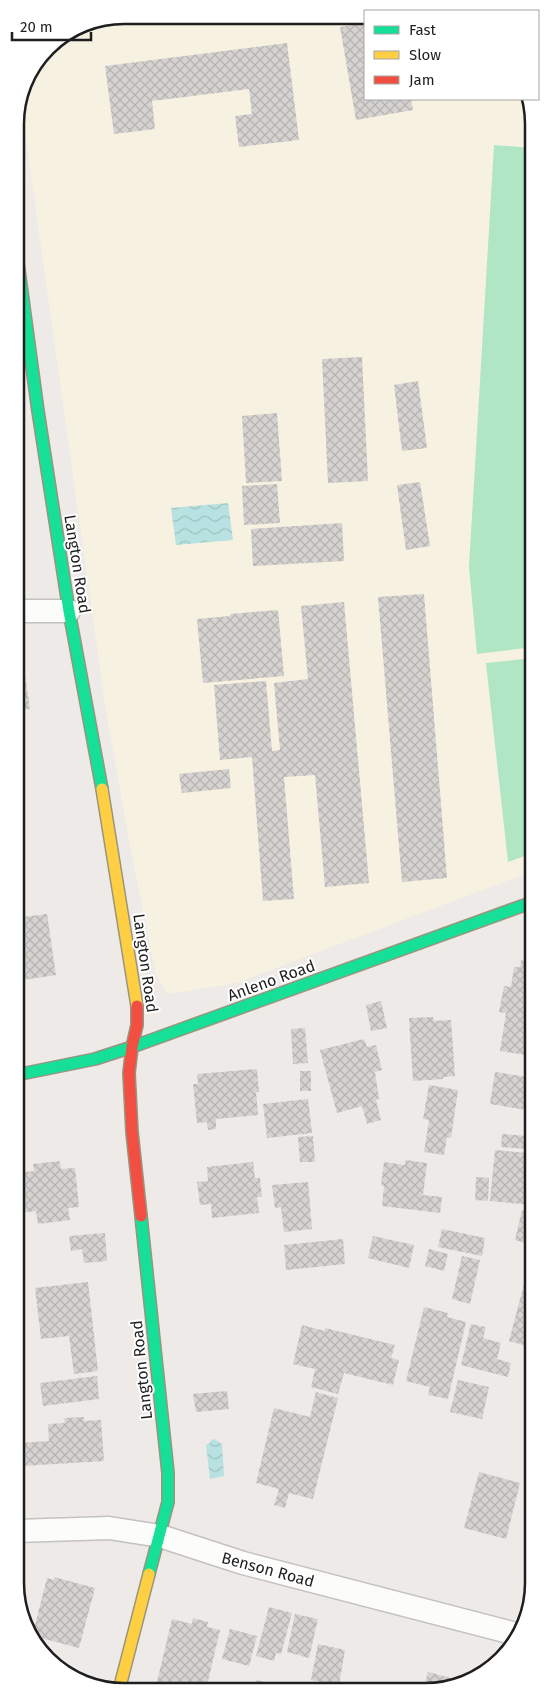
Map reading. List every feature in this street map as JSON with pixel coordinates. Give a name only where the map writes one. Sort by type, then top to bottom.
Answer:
[{"type":"street","name":"Langton Road","points":[[24,308],[69,611],[110,831],[138,1004],[137,1026],[129,1073],[132,1132],[168,1473],[168,1502],[121,1683]]},
{"type":"street","points":[[24,611],[69,611]]},
{"type":"street","name":"Anleno Road","points":[[24,1073],[95,1059],[132,1047],[525,905]]},
{"type":"street","name":"Benson Road","points":[[24,1530],[109,1528],[160,1536],[243,1563],[512,1633]]},
{"type":"shaded area","points":[[117,24],[364,24],[364,100],[522,100],[525,117],[525,874],[239,982],[168,994],[156,975],[129,841],[105,705],[24,126],[27,98],[41,68],[53,53],[74,37],[92,29]]},
{"type":"green space","points":[[494,145],[525,147],[525,648],[477,654],[469,567]]},
{"type":"green space","points":[[525,659],[525,856],[508,862],[486,663]]},
{"type":"water","points":[[228,503],[233,540],[176,545],[171,508]]},
{"type":"water","points":[[214,1439],[222,1444],[224,1476],[210,1479],[206,1445]]},
{"type":"building","points":[[364,24],[364,100],[411,100],[413,110],[356,120],[340,27]]},
{"type":"building","points":[[287,43],[299,140],[239,147],[235,116],[252,114],[249,89],[152,101],[155,129],[114,134],[105,66]]},
{"type":"building","points":[[362,357],[368,481],[328,483],[322,359]]},
{"type":"building","points":[[418,381],[427,448],[402,451],[394,385]]},
{"type":"building","points":[[277,413],[282,481],[246,483],[242,416]]},
{"type":"building","points":[[420,482],[430,546],[406,550],[397,485]]},
{"type":"building","points":[[277,484],[280,523],[244,525],[242,486]]},
{"type":"building","points":[[342,523],[344,561],[253,566],[251,529]]},
{"type":"building","points":[[424,594],[447,878],[402,882],[378,597]]},
{"type":"building","points":[[344,602],[369,883],[325,887],[315,775],[284,777],[294,899],[263,901],[252,757],[220,760],[214,685],[266,681],[272,751],[280,750],[274,683],[308,679],[301,606]]},
{"type":"building","points":[[278,610],[284,676],[203,683],[197,619]]},
{"type":"building","points":[[24,675],[30,709],[24,710]]},
{"type":"building","points":[[229,769],[231,788],[182,793],[179,774]]},
{"type":"building","points":[[47,914],[56,975],[24,980],[24,917]]},
{"type":"building","points":[[521,960],[525,961],[525,1055],[500,1051],[506,1013],[499,1012],[504,986],[511,987],[514,967],[520,967]]},
{"type":"building","points":[[381,1001],[387,1028],[371,1031],[366,1005]]},
{"type":"building","points":[[433,1017],[434,1021],[451,1020],[455,1076],[443,1077],[443,1079],[413,1081],[409,1018]]},
{"type":"building","points":[[305,1028],[308,1063],[293,1064],[291,1029]]},
{"type":"building","points":[[364,1039],[367,1047],[376,1045],[382,1070],[375,1072],[379,1099],[376,1100],[381,1120],[367,1124],[362,1106],[337,1113],[320,1050]]},
{"type":"building","points":[[257,1069],[258,1115],[216,1119],[216,1129],[208,1130],[207,1122],[197,1123],[193,1084],[198,1084],[197,1074]]},
{"type":"building","points":[[300,1071],[311,1071],[311,1091],[300,1091]]},
{"type":"building","points":[[495,1072],[525,1077],[525,1110],[490,1104]]},
{"type":"building","points":[[429,1085],[458,1090],[451,1138],[447,1137],[444,1155],[424,1152],[429,1120],[423,1119]]},
{"type":"building","points":[[308,1099],[312,1133],[267,1138],[263,1104]]},
{"type":"building","points":[[502,1134],[525,1136],[525,1149],[501,1147]]},
{"type":"building","points":[[313,1136],[315,1162],[300,1162],[298,1137]]},
{"type":"building","points":[[495,1150],[525,1153],[525,1204],[490,1201]]},
{"type":"building","points":[[405,1160],[427,1163],[423,1195],[442,1197],[440,1213],[382,1206],[384,1186],[381,1185],[384,1162],[405,1165]]},
{"type":"building","points":[[60,1161],[61,1169],[75,1168],[79,1207],[68,1208],[70,1220],[38,1224],[36,1211],[24,1212],[24,1172],[34,1171],[33,1164]]},
{"type":"building","points":[[253,1162],[255,1178],[260,1178],[262,1197],[257,1197],[259,1213],[212,1218],[211,1204],[200,1205],[197,1182],[208,1181],[207,1167]]},
{"type":"building","points":[[476,1177],[489,1178],[488,1201],[475,1200]]},
{"type":"building","points":[[308,1182],[312,1229],[284,1232],[281,1207],[275,1208],[272,1185]]},
{"type":"building","points":[[522,1210],[525,1211],[525,1243],[515,1240]]},
{"type":"building","points":[[442,1229],[485,1238],[482,1256],[438,1247]]},
{"type":"building","points":[[105,1233],[107,1261],[84,1263],[82,1249],[71,1251],[69,1236]]},
{"type":"building","points":[[373,1236],[414,1245],[409,1268],[368,1258]]},
{"type":"building","points":[[343,1239],[345,1264],[286,1270],[284,1245]]},
{"type":"building","points":[[429,1249],[448,1254],[444,1271],[425,1266]]},
{"type":"building","points":[[462,1256],[480,1260],[470,1304],[452,1299]]},
{"type":"building","points":[[525,1280],[525,1346],[509,1341]]},
{"type":"building","points":[[88,1282],[98,1371],[74,1374],[69,1336],[41,1339],[35,1288]]},
{"type":"building","points":[[424,1307],[448,1313],[447,1317],[466,1322],[448,1399],[428,1395],[430,1387],[406,1381]]},
{"type":"building","points":[[471,1324],[486,1327],[483,1338],[501,1343],[497,1359],[511,1363],[508,1377],[461,1365]]},
{"type":"building","points":[[302,1325],[325,1331],[325,1328],[395,1345],[391,1358],[399,1360],[393,1385],[344,1373],[338,1394],[311,1387],[315,1369],[293,1364]]},
{"type":"building","points":[[97,1376],[99,1399],[43,1406],[40,1383]]},
{"type":"building","points":[[458,1380],[489,1387],[482,1419],[450,1412]]},
{"type":"building","points":[[227,1391],[229,1409],[196,1412],[193,1394]]},
{"type":"building","points":[[316,1392],[338,1398],[313,1499],[289,1493],[285,1508],[274,1505],[279,1489],[256,1483],[274,1408],[310,1417]]},
{"type":"building","points":[[84,1417],[84,1421],[101,1420],[104,1461],[24,1466],[24,1443],[49,1441],[48,1424],[65,1423],[64,1418]]},
{"type":"building","points":[[479,1472],[520,1483],[506,1539],[464,1528]]},
{"type":"building","points":[[54,1577],[95,1588],[79,1648],[41,1638],[42,1636],[39,1635],[34,1628],[47,1578],[54,1580]]},
{"type":"building","points":[[269,1607],[292,1613],[281,1654],[276,1653],[274,1661],[256,1656]]},
{"type":"building","points":[[295,1614],[318,1619],[309,1658],[287,1652]]},
{"type":"building","points":[[193,1618],[208,1622],[207,1627],[220,1630],[208,1683],[157,1683],[172,1619],[192,1624]]},
{"type":"building","points":[[230,1629],[257,1636],[249,1666],[222,1659]]},
{"type":"building","points":[[318,1644],[345,1650],[339,1683],[311,1680]]},
{"type":"building","points":[[428,1672],[454,1679],[438,1682],[425,1683]]},
{"type":"building","points":[[256,1680],[269,1683],[255,1683]]},
{"type":"traffic: fast","points":[[24,308],[69,611],[102,789]]},
{"type":"traffic: fast","points":[[24,1073],[95,1059],[132,1047],[525,905]]},
{"type":"traffic: fast","points":[[141,1216],[168,1473],[168,1502],[149,1574]]},
{"type":"traffic: slow","points":[[102,789],[137,1006]]},
{"type":"traffic: slow","points":[[121,1683],[149,1574]]},
{"type":"traffic: jam","points":[[137,1006],[137,1025],[129,1073],[132,1132],[141,1216]]}]
